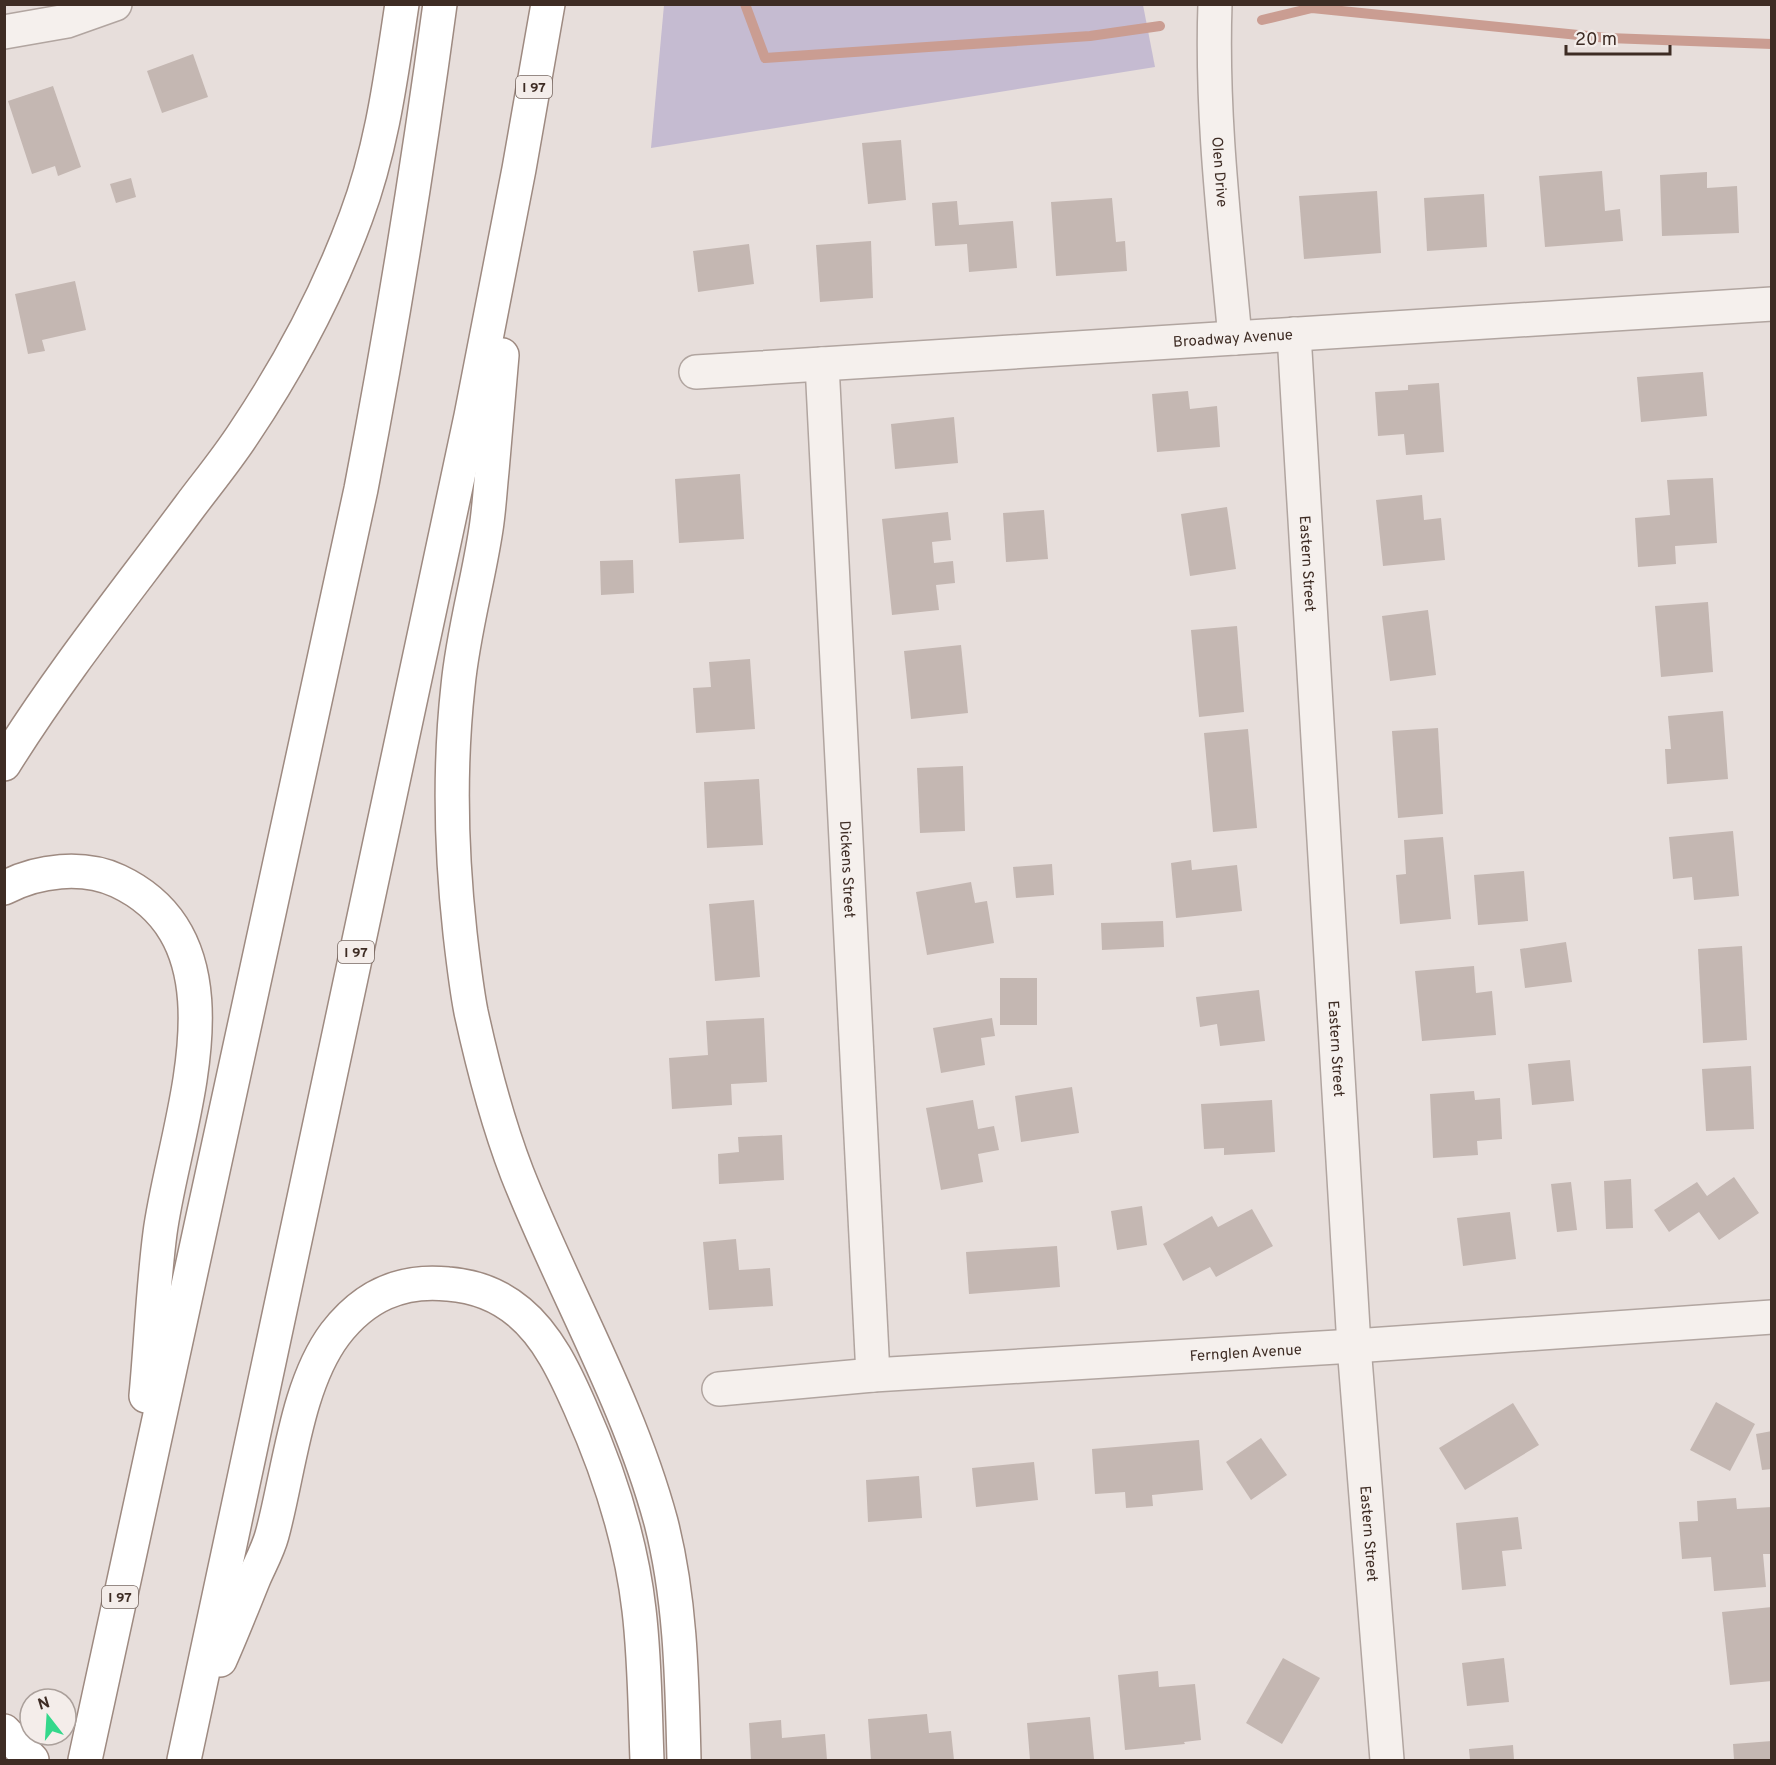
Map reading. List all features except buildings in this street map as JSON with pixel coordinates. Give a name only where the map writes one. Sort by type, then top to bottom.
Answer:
[{"type":"highway","points":[[4,764],[48,697],[243,435],[294,351],[338,261],[371,172],[382,126],[402,4]]},
{"type":"highway","name":"I 97","points":[[85,1761],[361,489],[406,240],[440,4]]},
{"type":"highway","name":"I 97","points":[[187,1747],[471,416],[519,170],[548,4]]},
{"type":"highway","points":[[519,170],[487,526],[464,643],[454,724],[452,817],[458,916],[470,1007],[503,1135],[527,1195],[620,1404],[636,1445],[661,1524],[675,1594],[682,1670],[684,1761]]},
{"type":"highway","points":[[4,888],[23,880],[58,872],[95,873],[120,882],[156,907],[167,919],[184,946],[193,976],[194,1041],[186,1105],[160,1232],[135,1528]]},
{"type":"highway","points":[[187,1747],[271,1538],[303,1404],[323,1352],[349,1318],[365,1303],[408,1285],[432,1282],[457,1284],[479,1290],[501,1299],[519,1312],[535,1328],[547,1345],[575,1396],[616,1501],[633,1573],[642,1644],[647,1761]]},
{"type":"highway","points":[[4,1731],[32,1761]]},
{"type":"street","points":[[4,32],[67,21],[115,4]]},
{"type":"street","name":"Olen Drive","points":[[1215,4],[1218,138],[1235,338]]},
{"type":"street","name":"Broadway Avenue","points":[[696,372],[1772,304]]},
{"type":"street","name":"Eastern Street","points":[[1294,334],[1354,1346],[1387,1761]]},
{"type":"street","name":"Dickens Street","points":[[822,364],[873,1375]]},
{"type":"street","name":"Fernglen Avenue","points":[[719,1389],[873,1375],[1354,1346],[1772,1317]]},
{"type":"shaded area","points":[[664,5],[1143,5],[1155,67],[651,148]]},
{"type":"waterway","points":[[745,4],[765,58],[1090,36],[1160,26]]},
{"type":"waterway","points":[[1262,20],[1312,8],[1608,38],[1772,44]]}]
